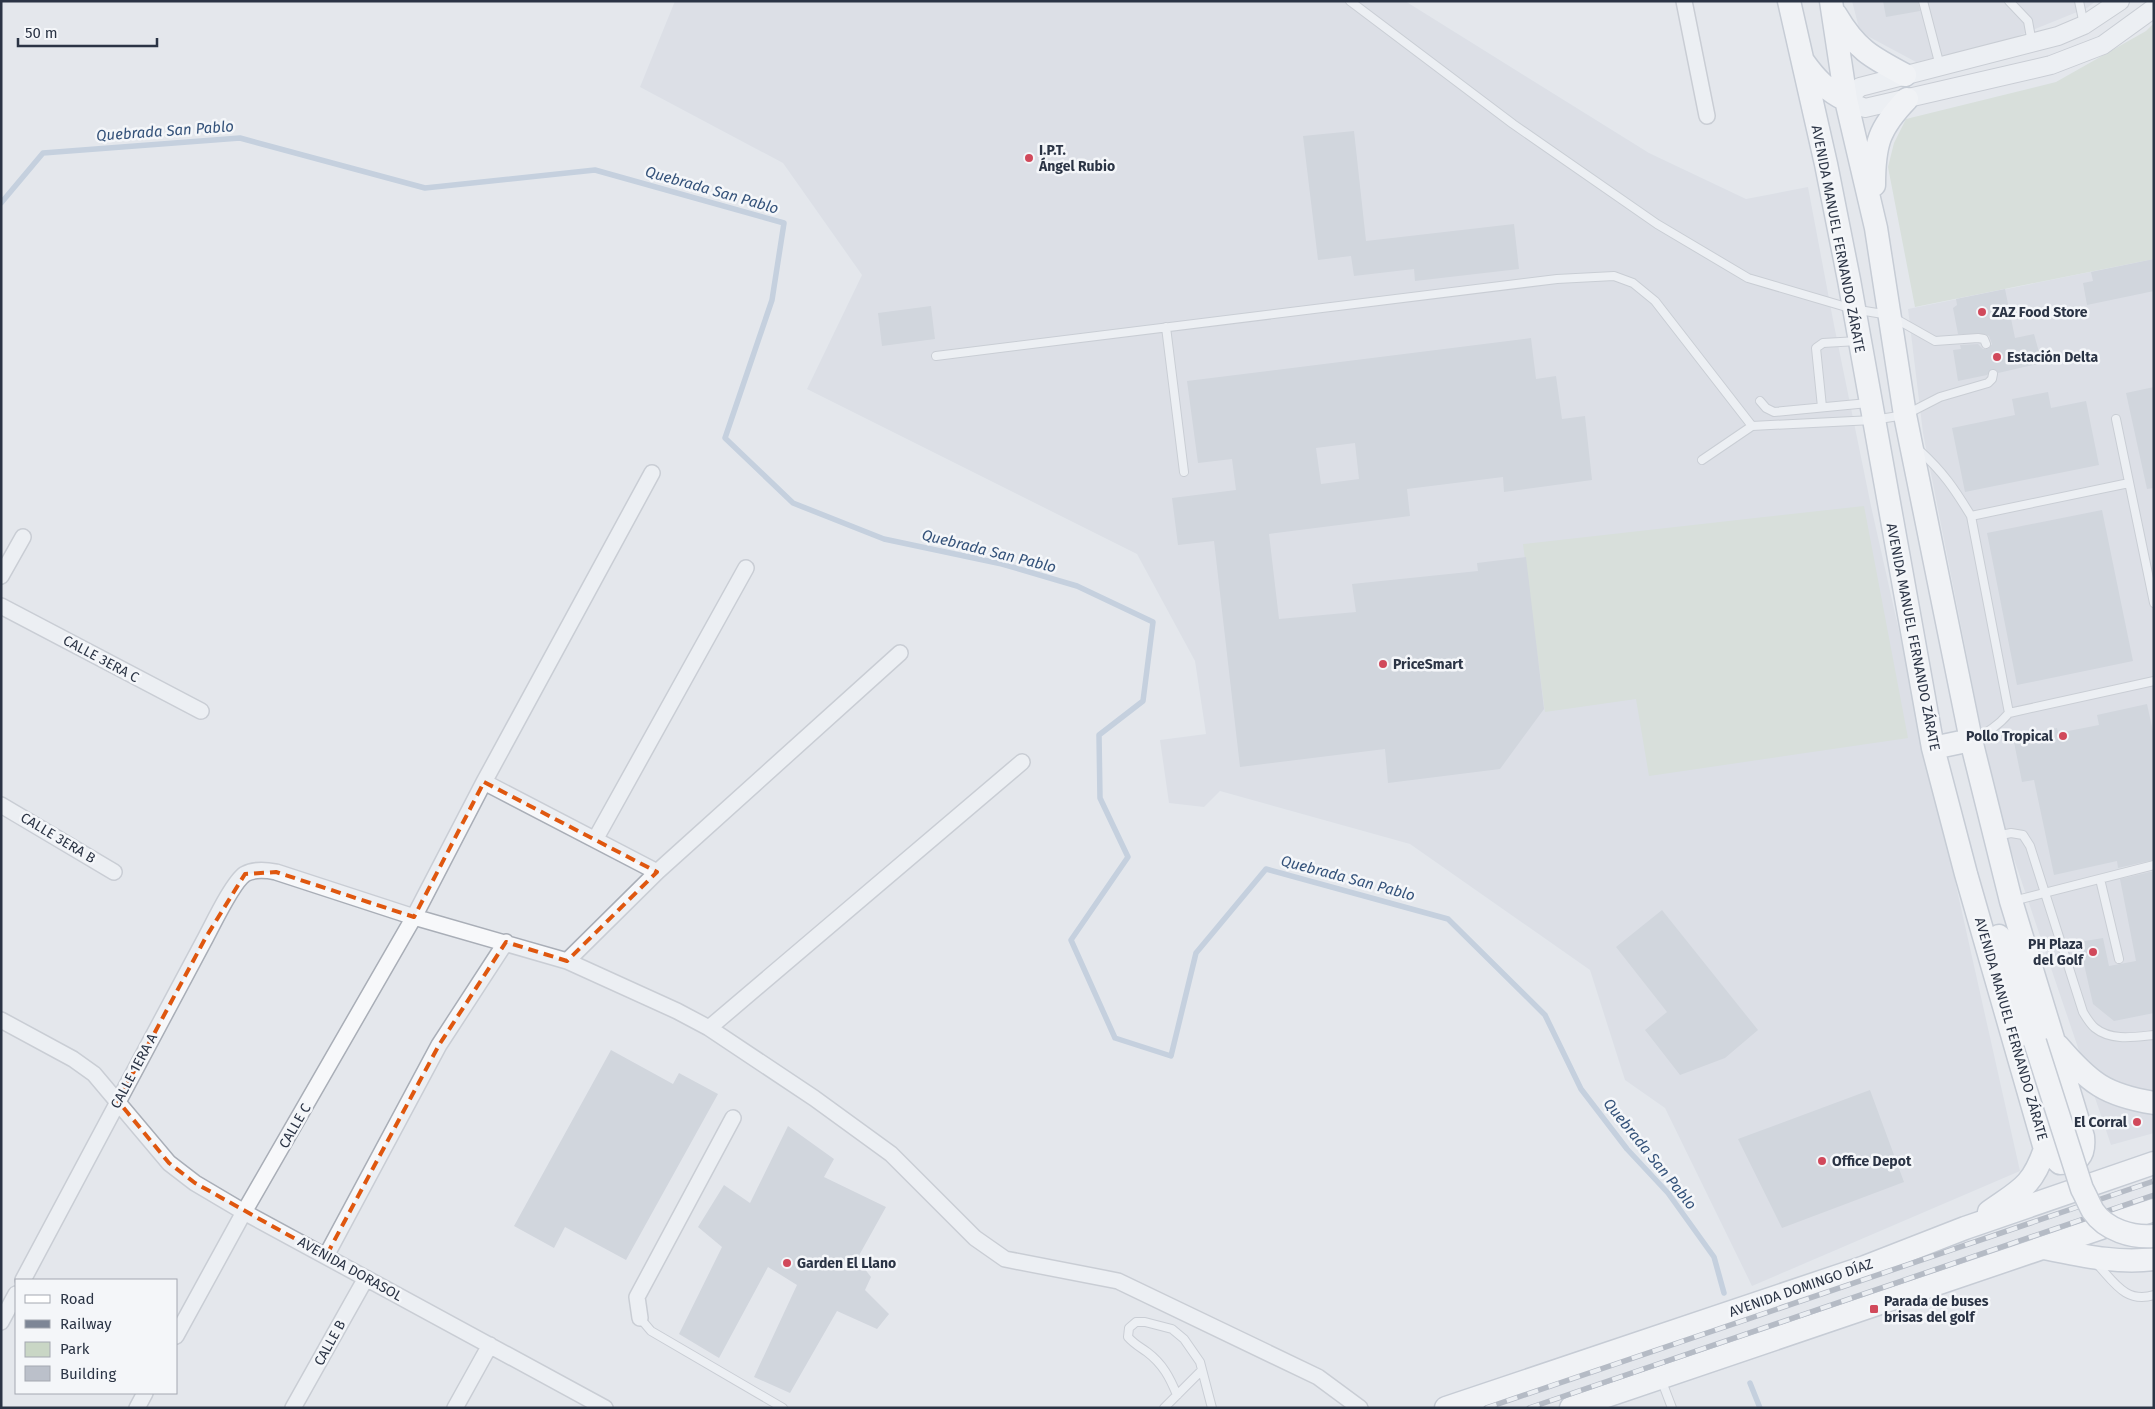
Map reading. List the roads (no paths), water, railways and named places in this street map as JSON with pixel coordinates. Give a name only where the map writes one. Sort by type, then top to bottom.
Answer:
[{"type":"main road","name":"AVENIDA MANUEL FERNANDO ZÁRATE","points":[[1789,1],[1826,164],[1933,748],[1966,874],[2045,1149],[2060,1163],[2068,1163],[2078,1160],[2082,1155],[2084,1147],[2081,1129],[2044,1041],[1971,740],[1905,415],[1876,228],[1846,100],[1831,4]]},
{"type":"main road","points":[[1831,4],[1845,31],[1857,46],[1870,56],[1905,75]]},
{"type":"main road","points":[[1800,56],[1815,77],[1825,87],[1835,95],[1846,100],[1832,131],[1826,164]]},
{"type":"main road","points":[[1876,228],[1874,184],[1876,146],[1890,117],[1907,99]]},
{"type":"main road","points":[[1933,748],[1971,740]]},
{"type":"main road","points":[[1966,874],[1983,895],[1992,914],[2044,1041],[2082,1189],[2094,1212],[2108,1226],[2124,1233],[2154,1236]]},
{"type":"main road","points":[[2044,1041],[2101,1087],[2125,1098],[2154,1103]]},
{"type":"main road","points":[[1965,1228],[2030,1182],[2045,1149]]},
{"type":"main road","name":"AVENIDA DOMINGO DÍAZ","points":[[1446,1408],[1865,1267],[1965,1228],[2154,1163]]},
{"type":"main road","points":[[1571,1408],[2154,1210]]},
{"type":"main road","points":[[2043,1248],[2091,1257],[2131,1261],[2154,1259]]},
{"type":"street","points":[[1684,1],[1708,116]]},
{"type":"street","points":[[2120,1],[2084,25],[2058,36],[1860,87],[1846,100],[1865,108],[2051,65],[2103,45],[2154,8]]},
{"type":"street","points":[[1940,66],[1945,90]]},
{"type":"street","name":"CALLE C","points":[[178,1332],[244,1212],[414,916],[484,782],[652,473]]},
{"type":"street","points":[[1,576],[23,537]]},
{"type":"street","points":[[596,838],[746,568]]},
{"type":"street","name":"CALLE 3ERA C","points":[[1,606],[201,711]]},
{"type":"street","points":[[567,961],[657,872],[900,653]]},
{"type":"street","points":[[709,1028],[1022,762]]},
{"type":"street","points":[[484,782],[596,838],[657,872]]},
{"type":"street","name":"CALLE 3ERA B","points":[[1,805],[114,872]]},
{"type":"street","name":"CALLE 1ERA A","points":[[24,1279],[206,936],[238,882],[245,874],[254,871],[276,872],[414,916]]},
{"type":"street","points":[[414,916],[567,961],[709,1028],[814,1098],[891,1154],[975,1238],[1005,1259],[1118,1281],[1176,1319],[1318,1377],[1360,1408]]},
{"type":"street","points":[[326,1256],[439,1044],[506,942]]},
{"type":"street","name":"AVENIDA DORASOL","points":[[1,1020],[73,1059],[94,1074],[169,1163],[196,1183],[244,1212],[605,1408]]},
{"type":"street","points":[[640,1318],[638,1297],[733,1118]]},
{"type":"street","name":"CALLE B","points":[[294,1408],[366,1278]]},
{"type":"street","points":[[1,1322],[15,1296]]},
{"type":"street","points":[[455,1408],[490,1345]]},
{"type":"street","points":[[136,1408],[144,1394]]},
{"type":"lane","points":[[1350,1],[1513,124],[1657,224],[1748,278],[1853,309],[1889,315],[1935,341],[1978,338],[1984,339],[1986,344]]},
{"type":"lane","points":[[1923,1],[1940,66]]},
{"type":"lane","points":[[2009,1],[2028,21],[2032,43]]},
{"type":"lane","points":[[2079,1],[2084,25]]},
{"type":"lane","points":[[936,356],[1557,279],[1614,276],[1633,283],[1655,301],[1752,426]]},
{"type":"lane","points":[[1166,327],[1184,472]]},
{"type":"lane","points":[[1822,407],[1816,348],[1822,343],[1858,340]]},
{"type":"lane","points":[[1760,401],[1766,408],[1774,412],[1822,407],[1905,415],[1940,397],[1988,383],[1992,379],[1993,374]]},
{"type":"lane","points":[[1702,460],[1752,426],[1872,411]]},
{"type":"lane","points":[[2116,419],[2154,604]]},
{"type":"lane","points":[[1912,444],[1939,468],[1954,486],[1971,516],[2008,713]]},
{"type":"lane","points":[[1971,516],[2129,483]]},
{"type":"lane","points":[[1971,740],[1999,725],[2008,713],[2154,680]]},
{"type":"lane","points":[[1994,836],[2011,833],[2024,835],[2030,846],[2082,1012],[2095,1028],[2111,1036],[2130,1038],[2154,1035]]},
{"type":"lane","points":[[2011,902],[2154,865]]},
{"type":"lane","points":[[2100,879],[2119,959]]},
{"type":"lane","points":[[2091,1257],[2123,1292],[2134,1298],[2154,1295]]},
{"type":"lane","points":[[640,1318],[651,1331],[783,1408]]},
{"type":"lane","points":[[1177,1395],[1167,1373],[1147,1352],[1134,1345],[1128,1337],[1129,1328],[1136,1322],[1176,1319],[1202,1370],[1212,1408]]},
{"type":"lane","points":[[1164,1408],[1202,1370]]},
{"type":"lane","points":[[1661,1378],[1672,1408]]},
{"type":"waterway","name":"Quebrada San Pablo","points":[[1,203],[43,153],[240,138],[425,188],[595,170],[784,223],[772,300],[725,438],[793,503],[884,539],[1002,564],[1077,586],[1153,622],[1143,701],[1099,735],[1100,798],[1128,857],[1071,940],[1115,1038],[1171,1056],[1196,953],[1266,869],[1448,919],[1545,1015],[1581,1089],[1627,1149],[1668,1193],[1714,1257],[1724,1293]]},
{"type":"waterway","name":"Quebrada San Pablo","points":[[1750,1383],[1760,1408]]},
{"type":"railway","points":[[1486,1408],[2154,1181]]},
{"type":"railway","points":[[1529,1408],[2154,1195]]},
{"type":"place","name":"I.P.T. Ángel Rubio","points":[[1029,158]]},
{"type":"place","name":"ZAZ Food Store","points":[[1982,312]]},
{"type":"place","name":"Estación Delta","points":[[1997,357]]},
{"type":"place","name":"PriceSmart","points":[[1383,664]]},
{"type":"place","name":"Pollo Tropical","points":[[2063,736]]},
{"type":"place","name":"PH Plaza del Golf","points":[[2093,952]]},
{"type":"place","name":"El Corral","points":[[2137,1122]]},
{"type":"place","name":"Office Depot","points":[[1822,1161]]},
{"type":"place","name":"Garden El Llano","points":[[787,1263]]},
{"type":"place","name":"Parada de buses brisas del golf","points":[[1874,1309]]}]
